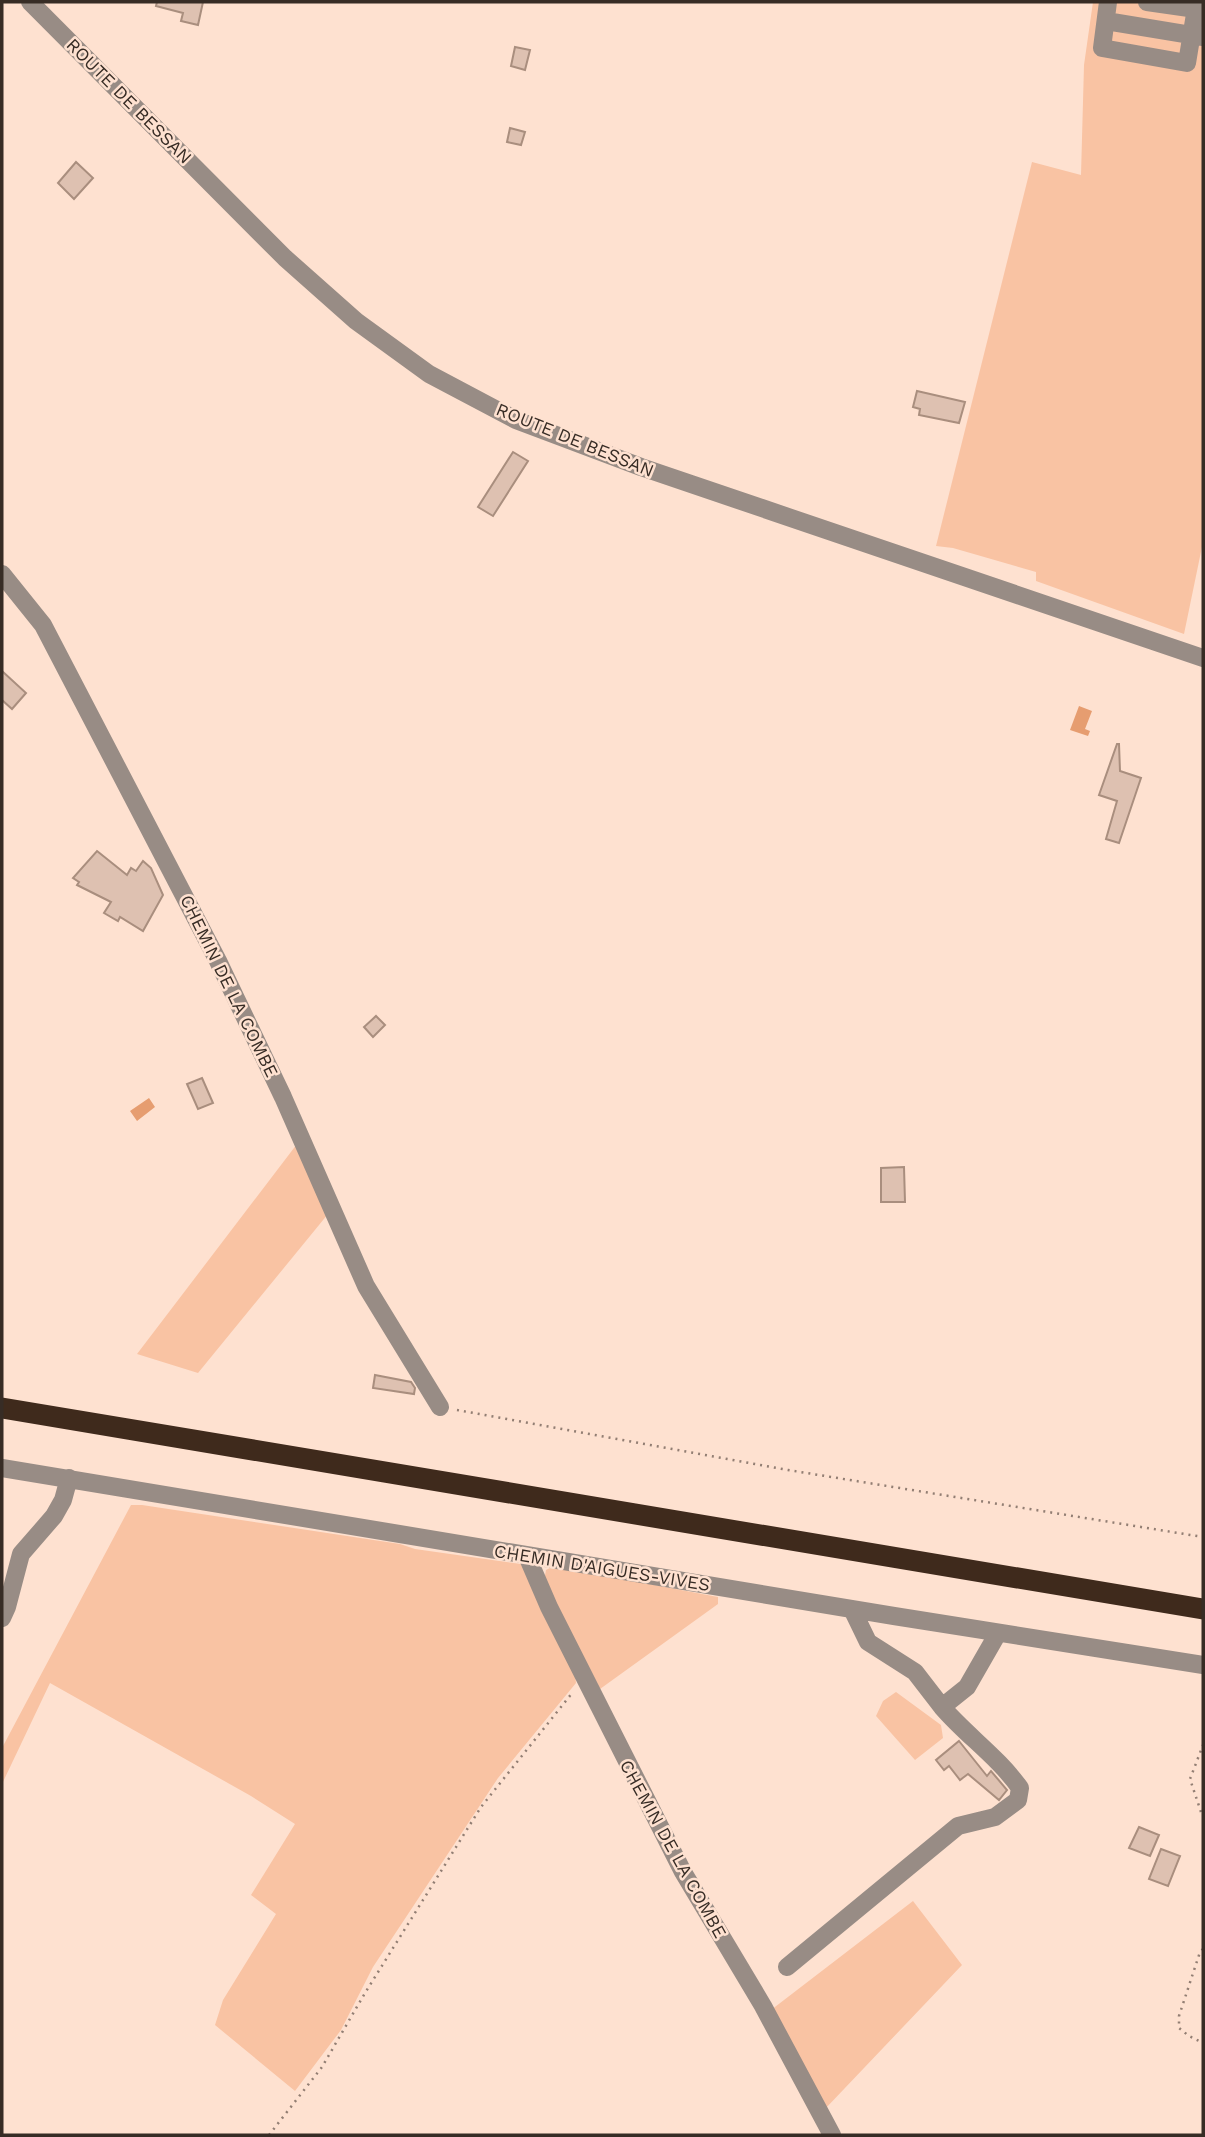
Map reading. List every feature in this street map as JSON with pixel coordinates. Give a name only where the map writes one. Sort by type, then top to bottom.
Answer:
[{"type":"highway","points":[[2,1408],[1203,1609]]},
{"type":"street","name":"ROUTE DE BESSAN","points":[[30,2],[285,258],[356,321],[429,374],[516,420],[640,467],[1203,658]]},
{"type":"street","points":[[1108,2],[1102,48],[1195,64],[1198,7],[1147,2]]},
{"type":"street","points":[[1106,21],[1197,36]]},
{"type":"street","name":"CHEMIN DE LA COMBE","points":[[2,574],[49,636],[218,961],[283,1097],[366,1286],[440,1407]]},
{"type":"street","name":"CHEMIN D'AIGUES-VIVES","points":[[2,1468],[1203,1665]]},
{"type":"street","points":[[2,1618],[20,1555],[54,1516],[63,1500],[69,1478]]},
{"type":"street","name":"CHEMIN DE LA COMBE","points":[[527,1556],[584,1679],[682,1872],[763,2006],[832,2135]]},
{"type":"street","points":[[787,1967],[958,1826],[995,1817],[1017,1800],[1020,1788],[1007,1770],[961,1730],[915,1672],[868,1642],[852,1609]]},
{"type":"street","points":[[942,1707],[967,1687],[998,1633]]},
{"type":"path","points":[[440,1407],[801,1473],[1203,1536]]},
{"type":"path","points":[[269,2135],[322,2067],[481,1807],[516,1760],[584,1679]]},
{"type":"path","points":[[1201,1812],[1189,1779],[1203,1745]]},
{"type":"path","points":[[1203,1949],[1179,2016],[1179,2028],[1203,2043]]},
{"type":"shaded area","points":[[1093,2],[1203,2],[1203,542],[1184,634],[1036,581],[1036,572],[953,548],[936,546],[1032,162],[1081,175],[1084,65]]},
{"type":"shaded area","points":[[1079,706],[1092,711],[1085,729],[1090,731],[1088,736],[1070,730]]},
{"type":"shaded area","points":[[149,1098],[155,1107],[137,1121],[130,1111]]},
{"type":"shaded area","points":[[297,1144],[328,1214],[198,1373],[137,1354]]},
{"type":"shaded area","points":[[131,1505],[521,1564],[574,1665],[576,1683],[498,1778],[373,1967],[341,2030],[295,2091],[215,2025],[223,2000],[276,1914],[251,1895],[295,1824],[251,1796],[50,1683],[2,1784],[2,1748]]},
{"type":"shaded area","points":[[554,1566],[718,1597],[718,1604],[600,1689],[544,1581],[546,1570]]},
{"type":"shaded area","points":[[896,1692],[941,1725],[943,1738],[915,1760],[876,1716],[883,1701]]},
{"type":"shaded area","points":[[913,1901],[962,1965],[825,2109],[771,2010]]},
{"type":"building","points":[[157,2],[203,2],[198,25],[181,21],[183,13],[156,6]]},
{"type":"building","points":[[515,47],[530,50],[525,70],[511,66]]},
{"type":"building","points":[[510,128],[525,132],[521,145],[507,142]]},
{"type":"building","points":[[76,162],[93,178],[74,199],[58,183]]},
{"type":"building","points":[[917,391],[965,402],[959,423],[919,415],[920,409],[913,407]]},
{"type":"building","points":[[513,452],[528,461],[493,516],[478,507]]},
{"type":"building","points":[[2,671],[26,693],[12,709],[2,700]]},
{"type":"building","points":[[1117,744],[1120,771],[1141,778],[1119,843],[1106,839],[1117,801],[1099,795]]},
{"type":"building","points":[[97,851],[127,875],[131,868],[136,871],[143,861],[151,868],[163,895],[143,931],[120,917],[118,921],[104,913],[111,902],[77,885],[79,882],[73,878]]},
{"type":"building","points":[[376,1016],[385,1025],[373,1037],[364,1027]]},
{"type":"building","points":[[202,1078],[213,1103],[198,1109],[187,1084]]},
{"type":"building","points":[[904,1167],[905,1202],[881,1202],[881,1168]]},
{"type":"building","points":[[375,1375],[411,1382],[415,1388],[414,1394],[373,1388]]},
{"type":"building","points":[[959,1741],[987,1776],[991,1771],[1007,1790],[999,1800],[968,1774],[960,1780],[949,1766],[944,1770],[936,1760]]},
{"type":"building","points":[[1139,1827],[1159,1835],[1150,1856],[1129,1848]]},
{"type":"building","points":[[1161,1849],[1180,1856],[1168,1886],[1149,1879]]}]
